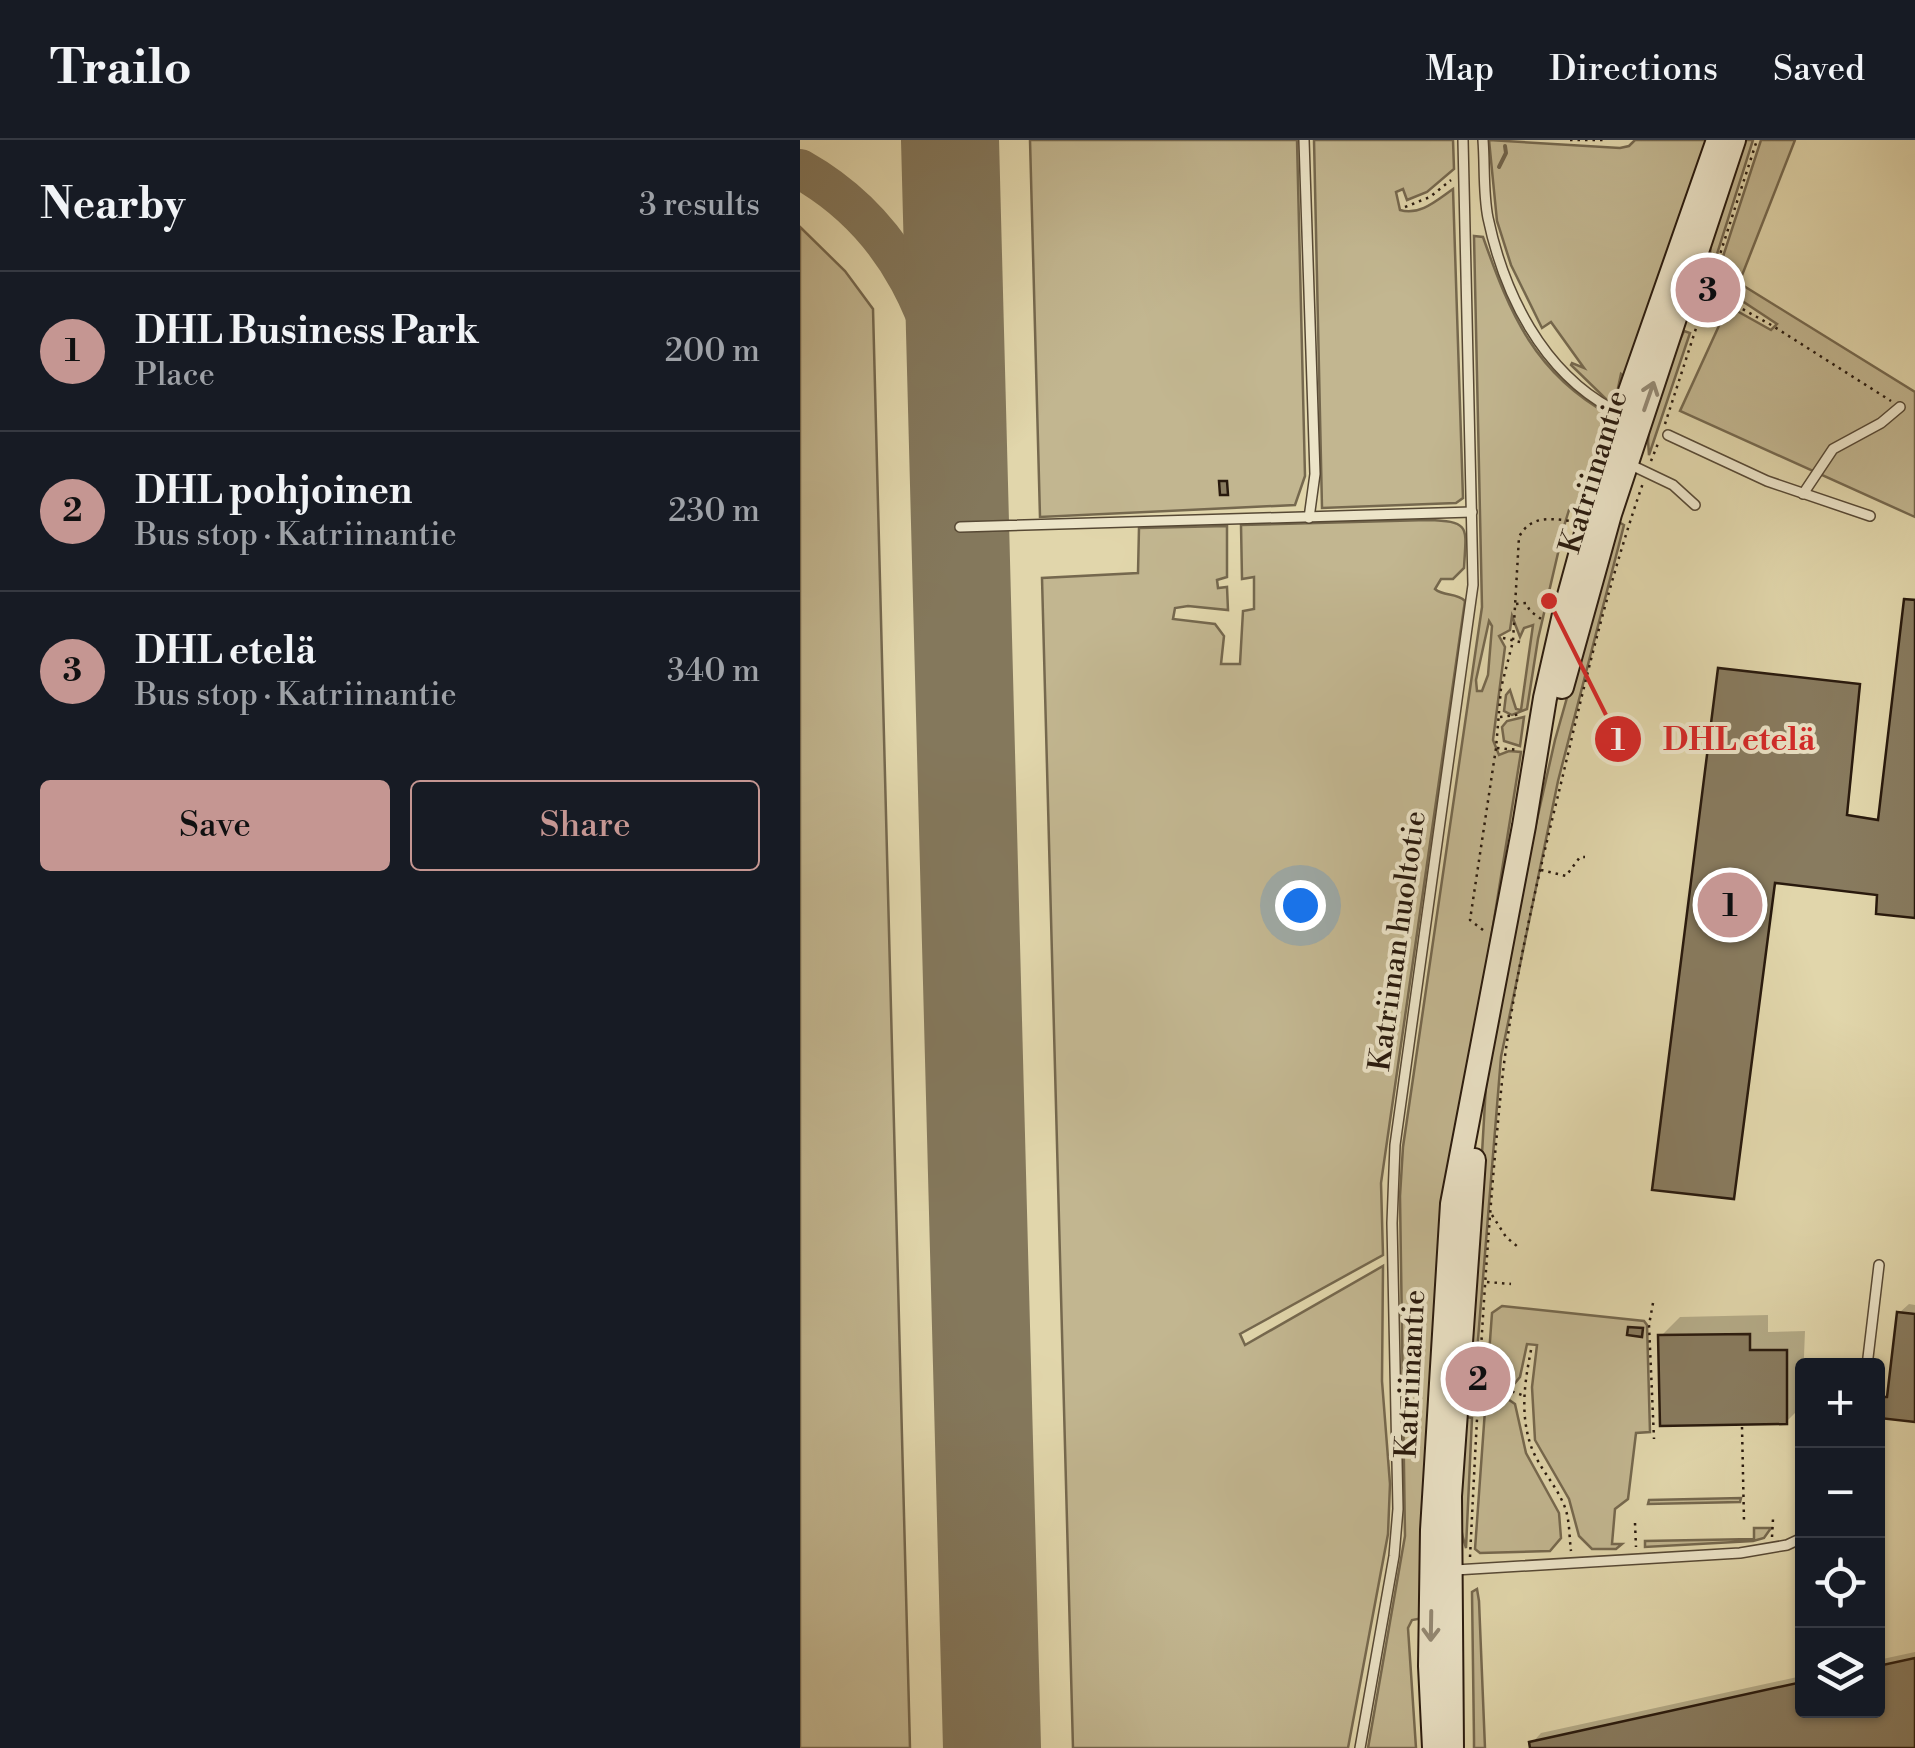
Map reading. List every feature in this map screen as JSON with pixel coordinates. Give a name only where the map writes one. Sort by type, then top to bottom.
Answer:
[{"type":"main road","name":"Katriinantie","points":[[1627,464],[1718,140]]},
{"type":"main road","name":"Katriinantie","points":[[1452,1748],[1450,1496],[1469,1201],[1487,1008],[1564,610],[1627,464],[1734,140]]},
{"type":"main road","name":"Katriinantie","points":[[1434,1748],[1430,1666],[1451,1569]]},
{"type":"lane","points":[[1304,140],[1315,474],[1310,518]]},
{"type":"lane","name":"Katriinan huoltotie","points":[[1360,1748],[1394,1556],[1398,1509],[1392,1223],[1395,1145],[1470,622],[1472,512],[1463,140]]},
{"type":"lane","points":[[1484,140],[1487,216],[1502,270],[1524,322],[1551,358],[1586,393],[1612,409]]},
{"type":"lane","points":[[1803,494],[1833,449],[1881,423],[1900,407]]},
{"type":"lane","points":[[1668,435],[1803,494],[1870,516]]},
{"type":"lane","points":[[1627,464],[1673,485],[1695,505]]},
{"type":"lane","points":[[960,527],[1472,512]]},
{"type":"lane","points":[[1868,1358],[1879,1265]]},
{"type":"lane","points":[[1451,1569],[1740,1553],[1795,1541]]},
{"type":"path","points":[[1570,140],[1608,140]]},
{"type":"path","points":[[1451,1569],[1486,1282],[1504,1071],[1540,870],[1592,656],[1627,464],[1708,290],[1757,140]]},
{"type":"path","points":[[1405,207],[1430,197],[1464,170]]},
{"type":"path","points":[[1708,290],[1773,326],[1900,407]]},
{"type":"path","points":[[1490,935],[1470,920],[1502,688],[1513,641],[1519,537],[1524,528],[1543,518],[1571,521]]},
{"type":"path","points":[[1515,604],[1526,603],[1530,612],[1544,622]]},
{"type":"path","points":[[1503,638],[1524,643]]},
{"type":"path","points":[[1499,717],[1530,710]]},
{"type":"path","points":[[1496,748],[1524,752]]},
{"type":"path","points":[[1540,870],[1566,876],[1580,857],[1585,857]]},
{"type":"path","points":[[1492,1213],[1506,1237],[1518,1247]]},
{"type":"path","points":[[1486,1282],[1511,1284]]},
{"type":"path","points":[[1652,1303],[1649,1325],[1654,1439]]},
{"type":"path","points":[[1531,1350],[1524,1396],[1530,1444],[1564,1505],[1572,1562]]},
{"type":"path","points":[[1505,1389],[1524,1396]]},
{"type":"path","points":[[1742,1427],[1744,1521]]},
{"type":"shaded area","points":[[1030,140],[1297,140],[1305,476],[1295,505],[1040,517]]},
{"type":"shaded area","points":[[1314,140],[1453,140],[1454,169],[1427,192],[1407,200],[1403,189],[1396,192],[1400,210],[1414,211],[1453,189],[1463,498],[1456,503],[1322,508]]},
{"type":"shaded area","points":[[1489,140],[1620,148],[1635,140],[1710,140],[1625,377],[1621,374],[1615,402],[1610,403],[1571,365],[1584,368],[1551,322],[1542,328],[1511,265],[1497,221]]},
{"type":"shaded area","points":[[1742,140],[1753,140],[1711,273],[1710,240]]},
{"type":"shaded area","points":[[1761,140],[1795,140],[1739,283],[1915,392],[1915,517],[1680,411],[1728,306],[1771,330],[1777,324],[1718,285],[1717,275]]},
{"type":"shaded area","points":[[800,227],[845,271],[873,309],[910,1748],[800,1748]]},
{"type":"shaded area","points":[[1474,236],[1483,237],[1515,316],[1544,361],[1584,399],[1610,415],[1600,419],[1605,431],[1586,497],[1569,510],[1565,523],[1538,639],[1527,709],[1512,715],[1504,711],[1506,695],[1510,690],[1516,709],[1521,710],[1533,625],[1524,628],[1520,637],[1512,616],[1510,630],[1499,636],[1505,647],[1493,740],[1499,755],[1521,752],[1448,1206],[1423,1618],[1412,1620],[1408,1628],[1416,1748],[1368,1748],[1405,1536],[1400,1196],[1403,1147],[1482,607]],"holes":[[[1489,621],[1492,626],[1488,675],[1482,691],[1477,691]]]},
{"type":"shaded area","points":[[1684,331],[1690,333],[1649,455],[1653,407]]},
{"type":"shaded area","points":[[1617,521],[1624,525],[1558,781],[1501,1057],[1473,1364],[1470,1359],[1486,1085],[1526,868],[1555,740]]},
{"type":"shaded area","points":[[1452,522],[1463,529],[1464,568],[1453,579],[1441,579],[1435,589],[1465,601],[1381,1183],[1383,1255],[1240,1334],[1245,1345],[1383,1266],[1382,1381],[1390,1484],[1388,1534],[1348,1748],[1073,1748],[1042,578],[1138,573],[1139,528],[1227,526],[1227,577],[1217,580],[1218,588],[1227,587],[1228,610],[1175,608],[1173,619],[1215,624],[1224,636],[1221,664],[1240,664],[1243,611],[1254,609],[1254,577],[1242,579],[1241,525]]},
{"type":"shaded area","points":[[1524,717],[1520,746],[1504,741],[1502,727],[1507,721]]},
{"type":"shaded area","points":[[1502,1306],[1644,1321],[1647,1325],[1650,1432],[1636,1433],[1628,1499],[1615,1509],[1612,1544],[1622,1544],[1616,1549],[1592,1549],[1579,1536],[1569,1499],[1535,1440],[1532,1387],[1537,1345],[1527,1344],[1520,1377],[1515,1383],[1502,1384],[1499,1393],[1515,1404],[1526,1453],[1559,1513],[1561,1538],[1550,1551],[1480,1553],[1475,1549],[1492,1313]]},
{"type":"shaded area","points":[[1467,1417],[1472,1418],[1466,1548],[1458,1499]]},
{"type":"shaded area","points":[[1741,1498],[1740,1502],[1648,1504],[1649,1500]]},
{"type":"shaded area","points":[[1754,1528],[1771,1528],[1764,1538],[1753,1541],[1645,1547],[1645,1541],[1754,1539]]},
{"type":"shaded area","points":[[1477,1589],[1485,1748],[1474,1748],[1472,1592]]},
{"type":"building","points":[[1219,481],[1227,481],[1228,495],[1220,495]]},
{"type":"building","points":[[1904,599],[1915,600],[1915,918],[1876,914],[1877,895],[1775,883],[1734,1199],[1652,1190],[1718,668],[1860,684],[1847,815],[1878,820]]},
{"type":"building","points":[[1897,1312],[1915,1314],[1915,1422],[1885,1419]]},
{"type":"building","points":[[1628,1327],[1643,1328],[1642,1337],[1627,1335]]},
{"type":"building","points":[[1750,1334],[1750,1350],[1787,1350],[1787,1424],[1660,1426],[1658,1335]]},
{"type":"building","points":[[1915,1658],[1915,1748],[1530,1748],[1529,1742],[1795,1684],[1795,1718],[1885,1718],[1885,1664]]},
{"type":"waterway","points":[[1499,167],[1505,146]]},
{"type":"taxiway","points":[[943,140],[950,166]]},
{"type":"taxiway","points":[[800,169],[835,192],[864,219],[909,280],[939,352],[957,430]]},
{"type":"runway","points":[[950,140],[992,1748]]},
{"type":"place","name":"DHL etelä","points":[[1708,290]]},
{"type":"place","name":"DHL etelä","points":[[1549,601]]},
{"type":"place","name":"DHL Business Park","points":[[1730,905]]},
{"type":"place","name":"DHL pohjoinen","points":[[1478,1379]]}]
